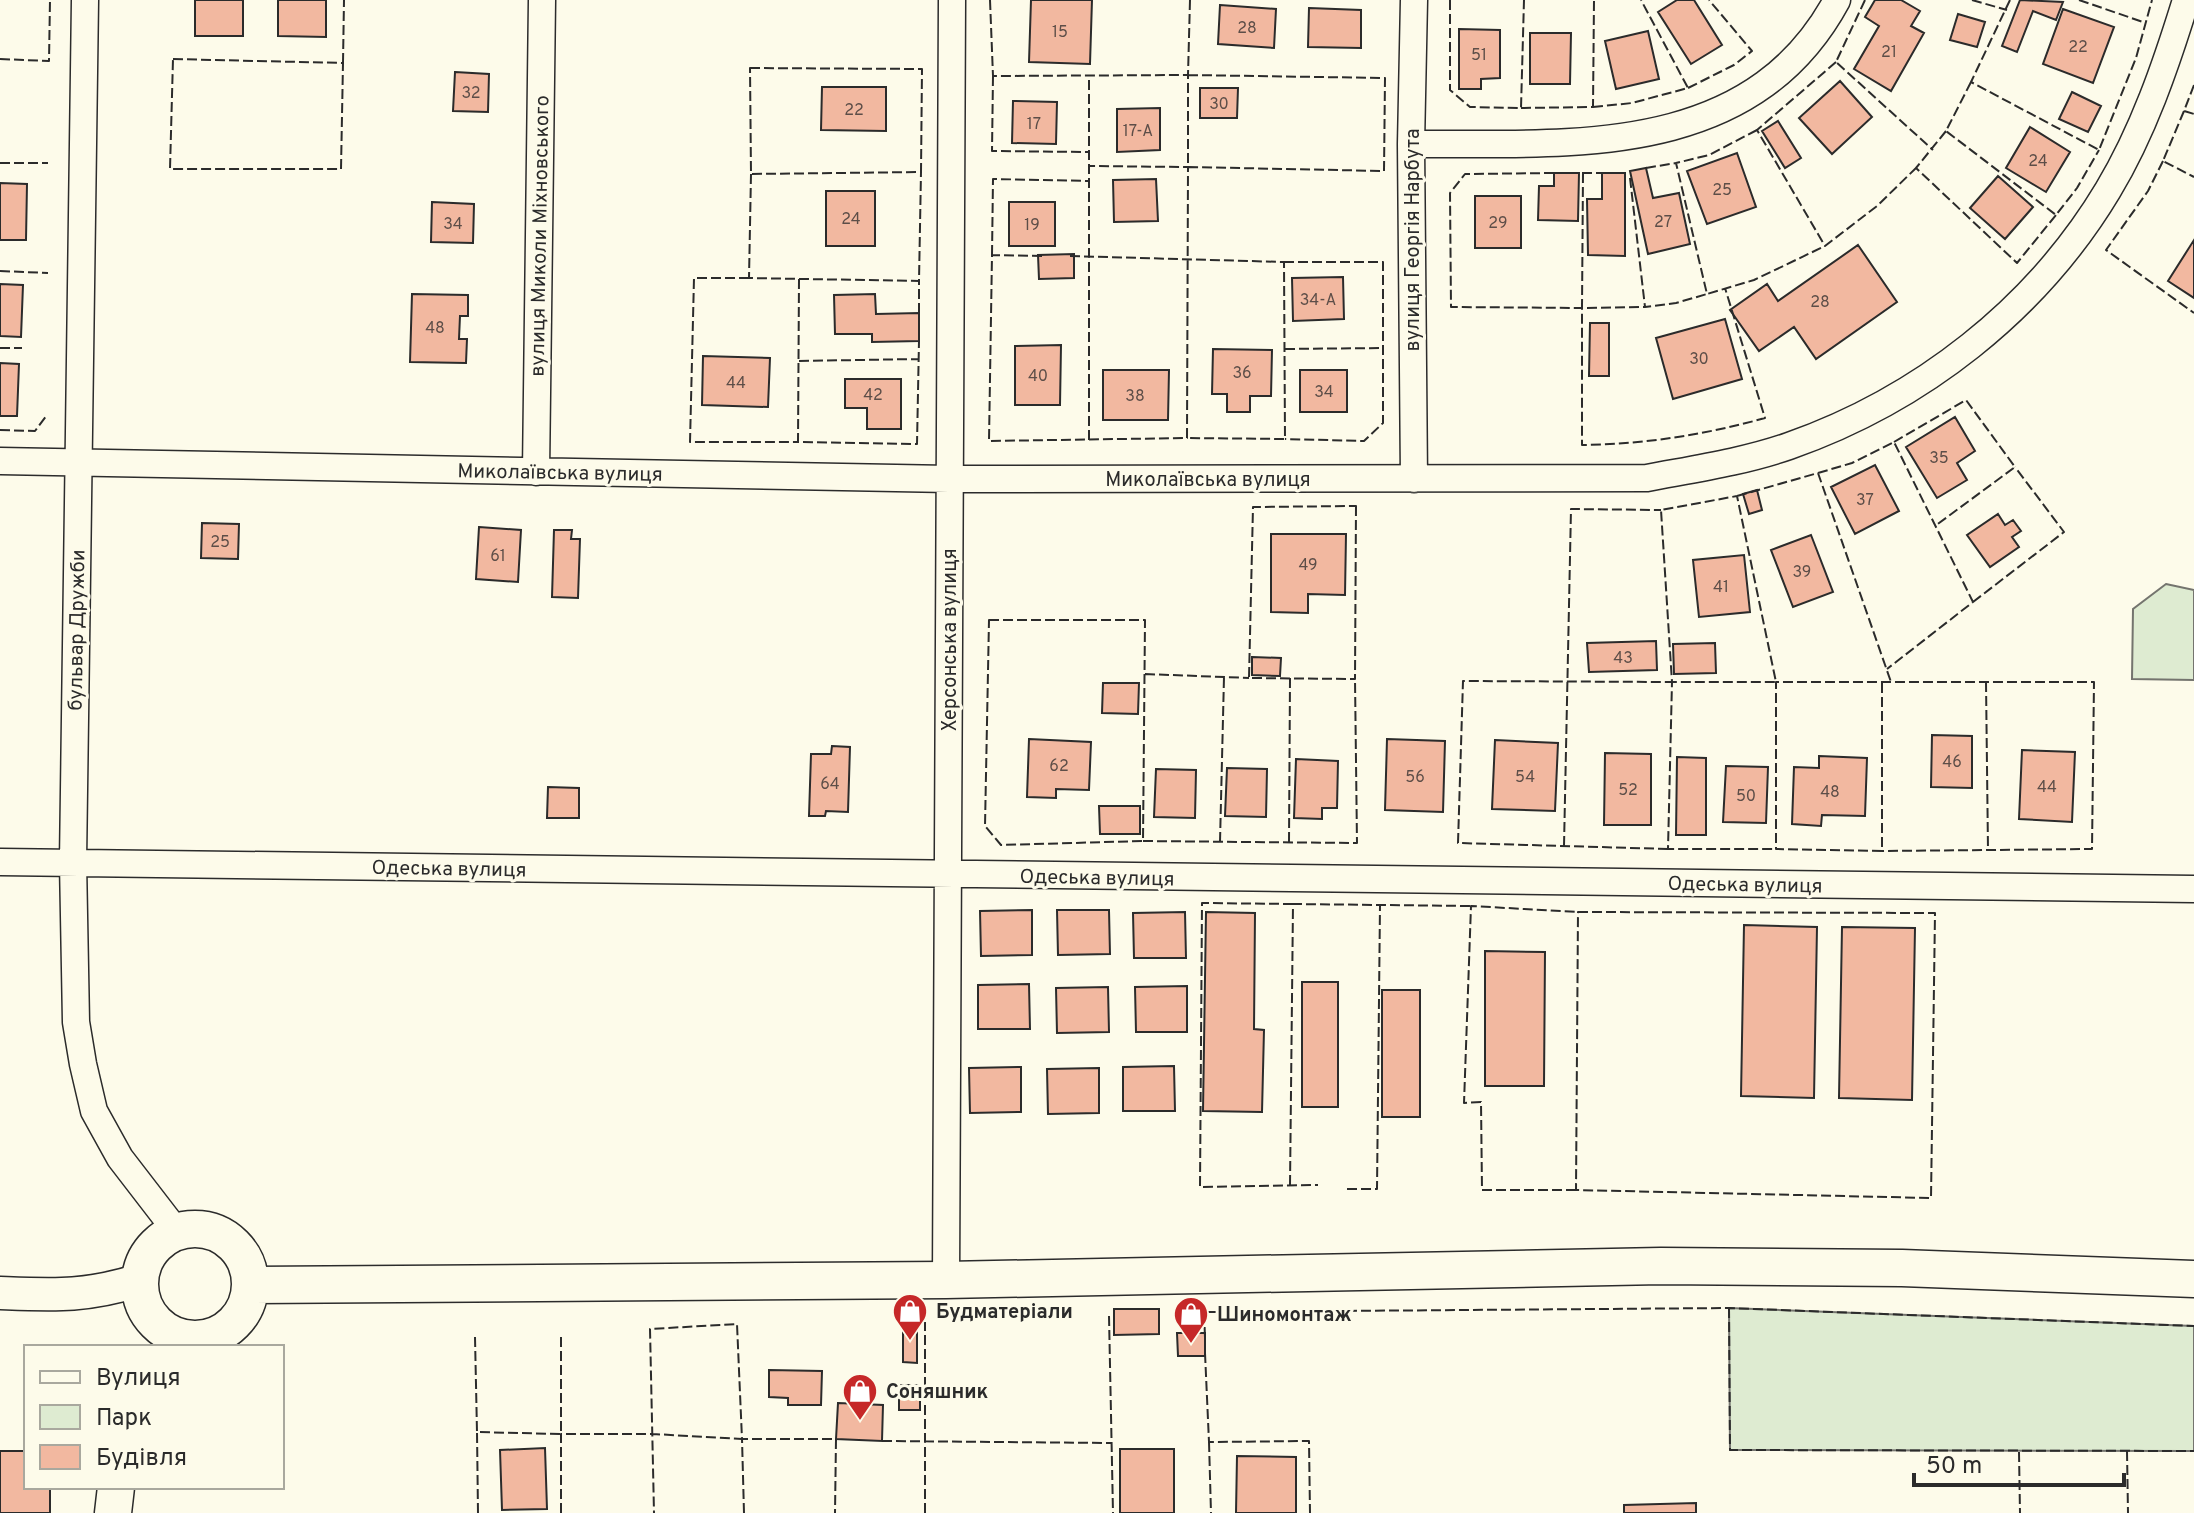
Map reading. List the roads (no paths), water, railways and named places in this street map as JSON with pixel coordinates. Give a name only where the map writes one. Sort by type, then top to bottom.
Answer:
[{"type":"main road","points":[[206,1230],[223,1236],[236,1247],[246,1262],[250,1285],[243,1313],[231,1326],[216,1335],[177,1342],[150,1316],[142,1299],[140,1280],[144,1261],[155,1246],[177,1232],[206,1230]]},
{"type":"main road","points":[[250,1285],[946,1280],[1661,1266],[1902,1268],[2194,1279]]},
{"type":"main road","points":[[113,1513],[116,1489]]},
{"type":"street","name":"бульвар Дружби","points":[[85,0],[73,862],[76,1022],[94,1111],[120,1158],[177,1232]]},
{"type":"street","name":"вулиця Миколи Міхновського","points":[[536,472],[542,0]]},
{"type":"street","name":"Херсонська вулиця","points":[[946,1280],[952,0]]},
{"type":"street","name":"вулиця Георгія Нарбута","points":[[1414,0],[1411,144],[1414,479]]},
{"type":"street","points":[[1411,144],[1583,142],[1649,133],[1697,121],[1753,93],[1793,61],[1824,24],[1837,0]]},
{"type":"street","name":"Миколаївська вулиця","points":[[0,461],[949,479],[1647,478],[1709,467],[1785,447],[1843,425],[1901,396],[1954,359],[2035,288],[2077,237],[2109,188],[2145,115],[2169,55],[2186,0]]},
{"type":"street","name":"Одеська вулиця","points":[[0,862],[2194,889]]},
{"type":"street","points":[[0,1293],[72,1295],[107,1290],[140,1280]]},
{"type":"place","name":"Будматеріали","points":[[910,1342]]},
{"type":"place","name":"Шиномонтаж","points":[[1191,1345]]},
{"type":"place","name":"Соняшник","points":[[860,1422]]}]
